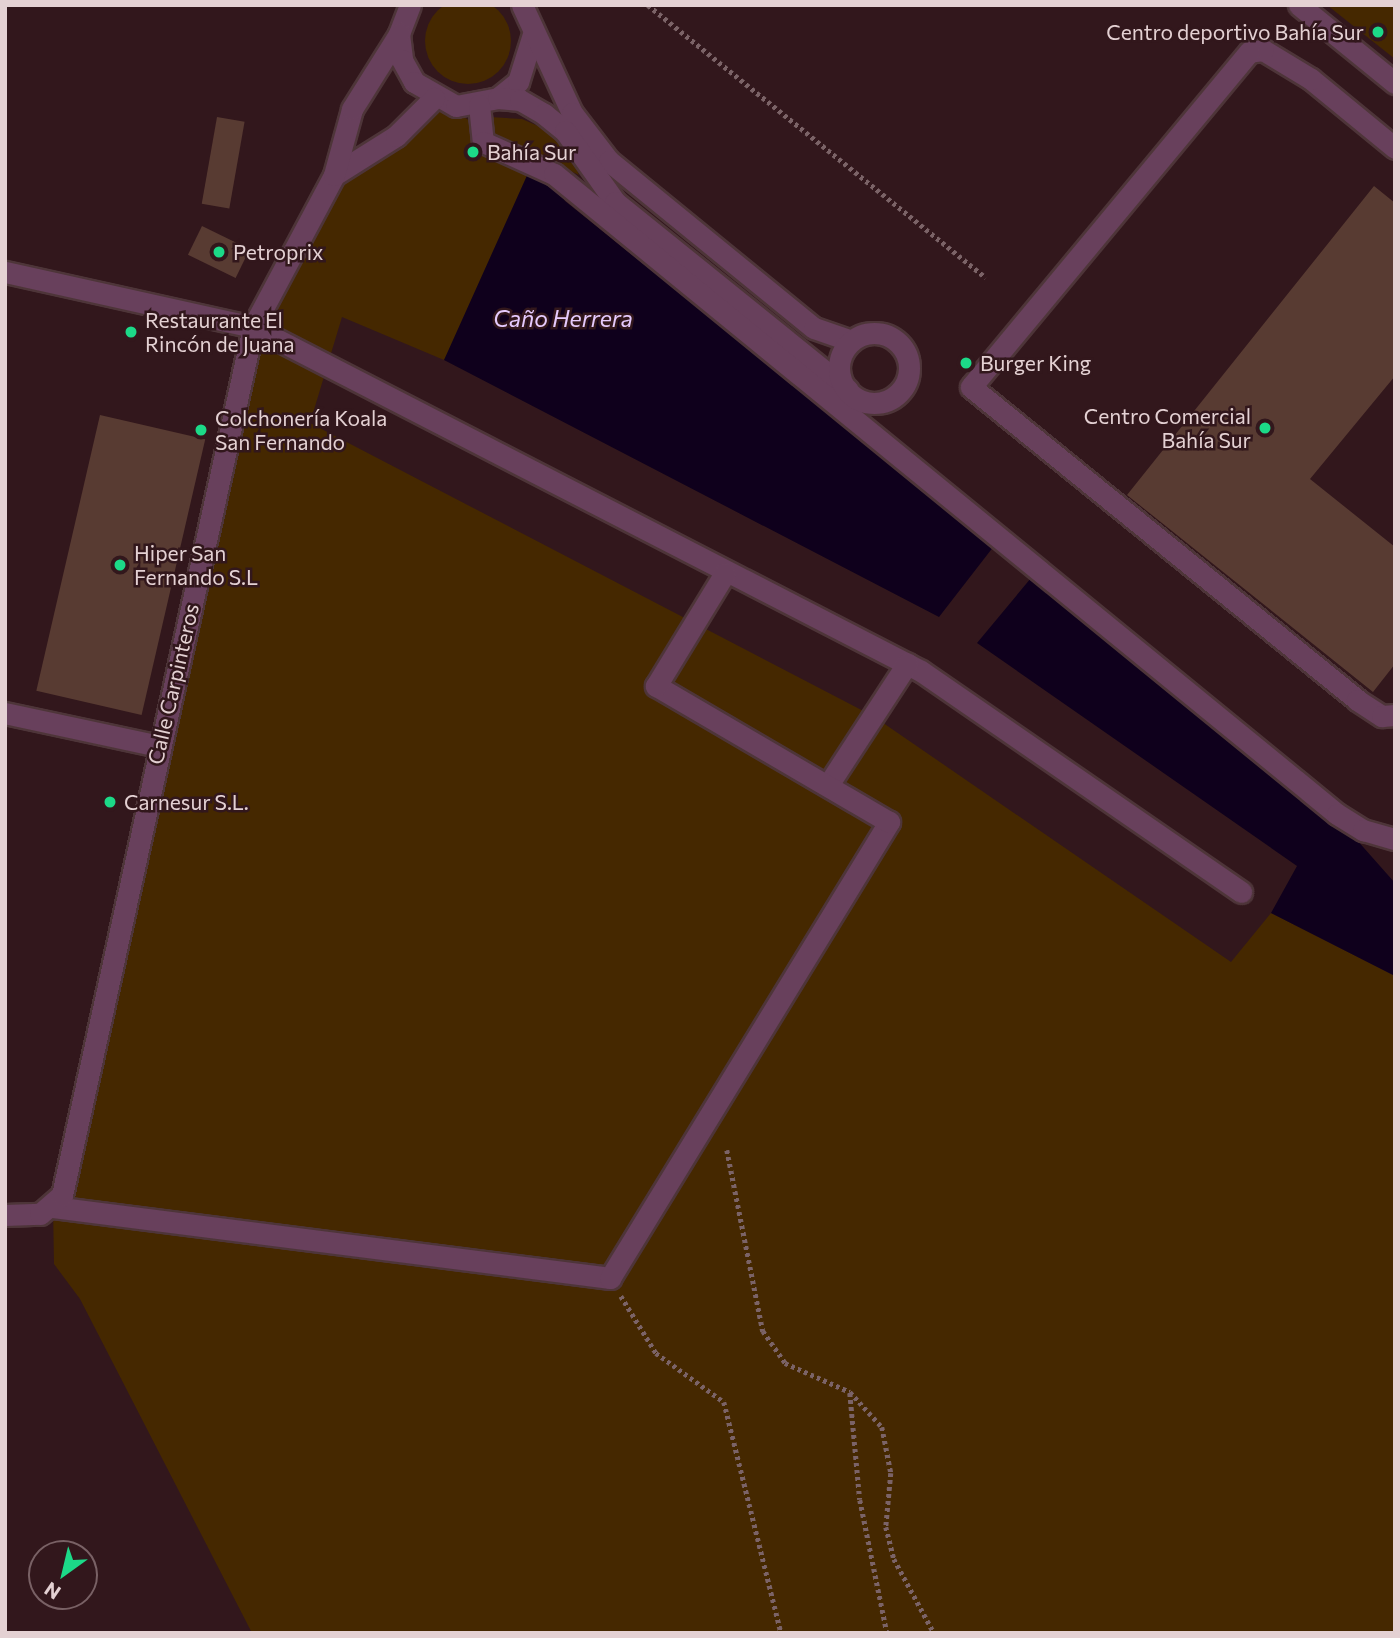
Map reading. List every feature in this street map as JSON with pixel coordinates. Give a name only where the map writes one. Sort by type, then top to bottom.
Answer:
[{"type":"street","name":"Calle Carpinteros","points":[[53,1207],[66,1182],[253,327],[334,174],[352,109],[399,34],[410,5]]},
{"type":"street","points":[[399,34],[414,82],[434,98],[489,102],[520,100],[544,114],[565,131],[615,202],[848,390],[878,402],[895,395],[908,375],[906,355],[892,338],[869,333],[851,341],[814,328],[608,161],[588,141],[533,34],[522,5]]},
{"type":"street","points":[[1299,5],[1395,83]]},
{"type":"street","points":[[533,34],[518,82],[489,102],[484,142],[554,174],[1338,814],[1363,830],[1395,839]]},
{"type":"street","points":[[1395,148],[1311,79],[1263,50],[1249,52],[971,387],[1357,700],[1382,716],[1395,715]]},
{"type":"street","points":[[334,174],[396,136],[434,98]]},
{"type":"street","points":[[5,272],[253,327],[725,573],[907,664],[1241,891]]},
{"type":"street","points":[[848,390],[839,370],[851,341]]},
{"type":"street","points":[[5,1215],[26,1218],[53,1207],[610,1278],[889,822],[656,686],[725,573]]},
{"type":"street","points":[[828,785],[907,664]]},
{"type":"street","points":[[5,713],[159,747]]},
{"type":"path","points":[[648,5],[986,278]]},
{"type":"path","points":[[727,1150],[763,1331],[785,1363],[850,1392],[882,1427],[891,1473],[886,1527],[894,1559],[934,1633]]},
{"type":"path","points":[[610,1278],[656,1353],[724,1402],[781,1633]]},
{"type":"path","points":[[850,1392],[860,1500],[887,1633]]},
{"type":"shaded area","points":[[468,-2],[484,2],[498,11],[507,25],[511,41],[507,57],[498,71],[484,80],[468,84],[452,80],[438,71],[429,57],[425,41],[429,25],[438,11],[452,2]]},
{"type":"shaded area","name":"Centro deportivo Bahía Sur","points":[[1327,5],[1395,5],[1395,59]]},
{"type":"shaded area","points":[[434,98],[492,135],[490,117],[522,119],[547,130],[569,150],[579,175],[524,149],[554,174],[444,360],[342,317],[310,423],[873,716],[1231,962],[1271,913],[1395,976],[1395,1633],[252,1633],[80,1299],[54,1264],[53,1207],[253,327],[334,175]]},
{"type":"water","name":"Caño Herrera","points":[[529,171],[556,185],[565,201],[994,546],[939,617],[444,360]]},
{"type":"water","points":[[1031,578],[1356,839],[1395,883],[1395,976],[1271,913],[1297,866],[977,643]]},
{"type":"building","points":[[217,117],[245,122],[229,209],[202,204]]},
{"type":"building","name":"Centro Comercial Bahía Sur","points":[[1374,186],[1395,203],[1395,376],[1310,479],[1395,547],[1395,664],[1373,692],[1127,495]]},
{"type":"building","name":"Petroprix","points":[[202,226],[250,249],[236,278],[188,255]]},
{"type":"building","name":"Hiper San Fernando S.L","points":[[100,415],[205,439],[142,715],[36,691]]},
{"type":"place","name":"Centro deportivo Bahía Sur","points":[[1378,32]]},
{"type":"place","name":"Bahía Sur","points":[[473,152]]},
{"type":"place","name":"Petroprix","points":[[219,252]]},
{"type":"place","name":"Restaurante El Rincón de Juana","points":[[131,332]]},
{"type":"place","name":"Burger King","points":[[966,363]]},
{"type":"place","name":"Centro Comercial Bahía Sur","points":[[1265,428]]},
{"type":"place","name":"Colchonería Koala San Fernando","points":[[201,430]]},
{"type":"place","name":"Hiper San Fernando S.L","points":[[120,565]]},
{"type":"place","name":"Carnesur S.L.","points":[[110,802]]}]
